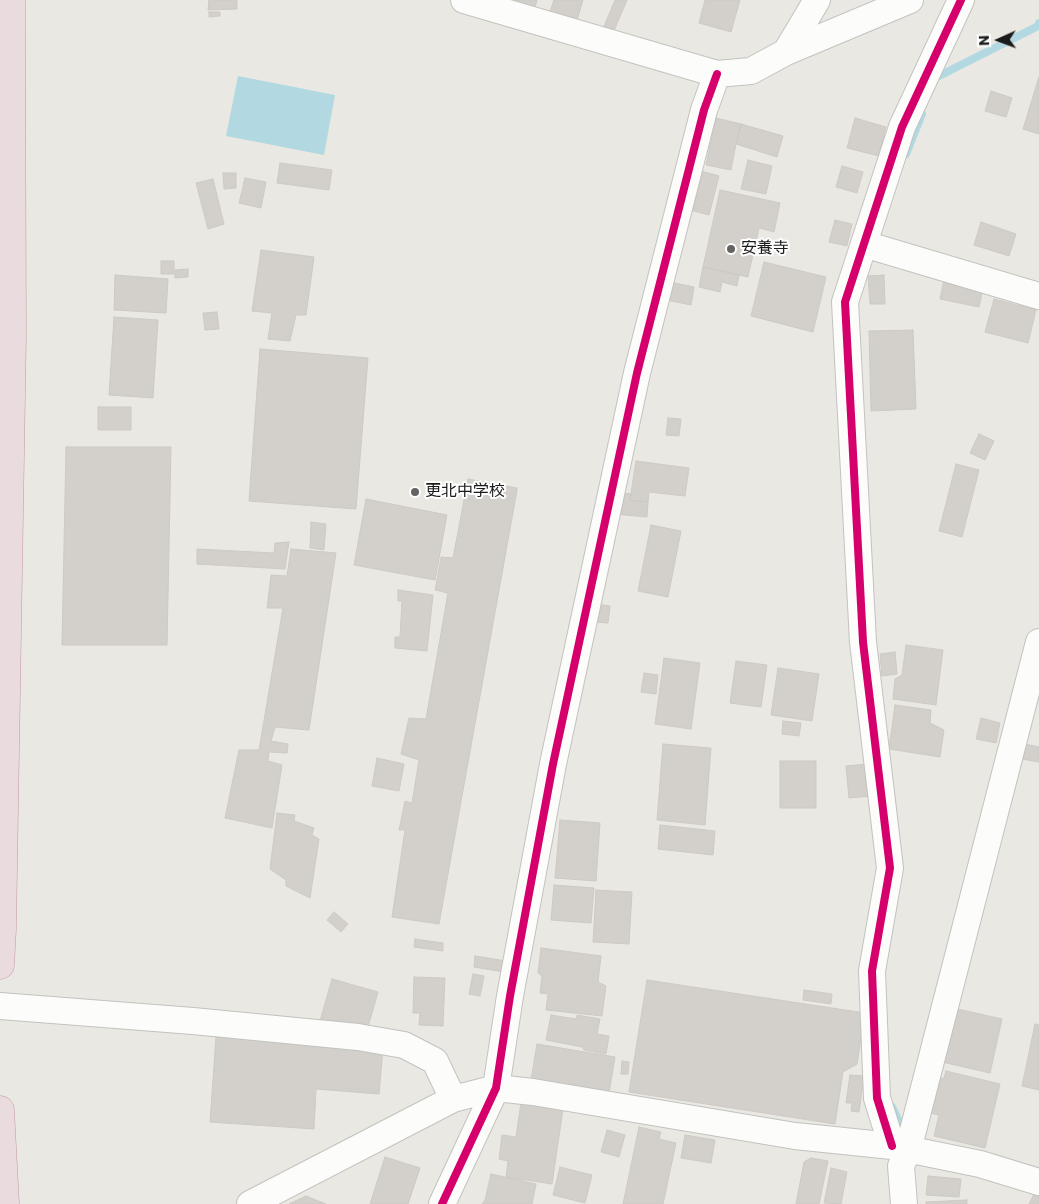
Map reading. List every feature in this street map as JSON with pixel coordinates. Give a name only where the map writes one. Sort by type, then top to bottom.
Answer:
[{"type":"highway","points":[[0,965],[12,336],[11,0]]},
{"type":"highway","points":[[0,1110],[5,1204]]},
{"type":"street","points":[[464,0],[717,74],[751,71],[786,52],[910,0]]},
{"type":"street","points":[[786,52],[817,0]]},
{"type":"street","points":[[900,1148],[877,1098],[872,971],[890,868],[863,642],[845,302],[902,127],[961,0]]},
{"type":"street","points":[[442,1204],[496,1088],[510,996],[553,764],[637,373],[704,110],[717,74]]},
{"type":"street","points":[[864,244],[1039,296]]},
{"type":"street","points":[[904,1204],[900,1148],[1039,642]]},
{"type":"street","points":[[0,1006],[358,1037],[404,1045],[435,1061],[453,1099]]},
{"type":"street","points":[[250,1204],[453,1099],[496,1088],[533,1092],[795,1136],[900,1148],[980,1164],[1039,1182]]},
{"type":"water","points":[[238,76],[335,95],[324,155],[226,136]]},
{"type":"building","points":[[209,0],[237,0],[237,9],[208,10]]},
{"type":"building","points":[[493,0],[537,0],[534,11]]},
{"type":"building","points":[[554,0],[583,0],[577,20],[550,12]]},
{"type":"building","points":[[615,0],[627,0],[613,33],[603,29]]},
{"type":"building","points":[[705,0],[740,0],[731,32],[699,23]]},
{"type":"building","points":[[209,12],[220,12],[220,16],[209,17]]},
{"type":"building","points":[[1039,77],[1039,134],[1023,129]]},
{"type":"building","points":[[991,91],[1012,98],[1006,117],[985,111]]},
{"type":"building","points":[[716,118],[741,124],[731,170],[706,165]]},
{"type":"building","points":[[855,118],[886,127],[879,156],[847,148]]},
{"type":"building","points":[[741,124],[783,136],[777,157],[736,144]]},
{"type":"building","points":[[748,160],[772,166],[766,194],[741,189]]},
{"type":"building","points":[[280,163],[332,170],[329,190],[277,183]]},
{"type":"building","points":[[842,166],[863,172],[857,193],[836,187]]},
{"type":"building","points":[[701,171],[719,176],[709,215],[690,210]]},
{"type":"building","points":[[223,173],[236,173],[236,188],[224,189]]},
{"type":"building","points":[[245,178],[266,182],[261,208],[239,203]]},
{"type":"building","points":[[213,179],[224,224],[208,229],[196,183]]},
{"type":"building","name":"安養寺","points":[[720,190],[780,203],[774,232],[759,228],[748,277],[703,267]]},
{"type":"building","points":[[835,220],[852,224],[847,246],[829,242]]},
{"type":"building","points":[[981,222],[1016,234],[1009,256],[974,245]]},
{"type":"building","points":[[261,250],[314,257],[306,315],[296,315],[290,341],[268,339],[272,313],[252,311]]},
{"type":"building","points":[[161,261],[174,261],[174,274],[161,274]]},
{"type":"building","points":[[764,262],[826,277],[813,332],[751,316]]},
{"type":"building","points":[[703,267],[739,275],[737,286],[722,282],[720,292],[699,287]]},
{"type":"building","points":[[188,269],[188,277],[175,278],[175,270]]},
{"type":"building","points":[[115,275],[168,279],[166,313],[114,310]]},
{"type":"building","points":[[884,275],[885,304],[870,304],[868,276]]},
{"type":"building","points":[[945,275],[984,284],[979,307],[940,299]]},
{"type":"building","points":[[670,282],[694,287],[691,305],[666,300]]},
{"type":"building","points":[[994,299],[1036,310],[1028,343],[985,332]]},
{"type":"building","points":[[217,312],[219,329],[205,330],[203,313]]},
{"type":"building","points":[[114,317],[158,320],[153,398],[109,395]]},
{"type":"building","points":[[913,330],[916,409],[871,411],[869,331]]},
{"type":"building","points":[[260,349],[368,358],[356,509],[249,501]]},
{"type":"building","points":[[98,407],[131,407],[131,430],[98,430]]},
{"type":"building","points":[[668,418],[681,419],[679,436],[666,435]]},
{"type":"building","points":[[979,434],[994,441],[985,460],[970,453]]},
{"type":"building","points":[[66,447],[171,447],[167,645],[62,645]]},
{"type":"building","points":[[636,461],[689,468],[685,496],[649,492],[648,502],[630,500]]},
{"type":"building","points":[[956,464],[979,470],[962,537],[939,531]]},
{"type":"building","points":[[468,479],[517,488],[517,490],[439,924],[392,917],[405,830],[399,830],[405,801],[412,803],[419,760],[401,754],[409,718],[426,719],[448,593],[435,590],[441,557],[453,558]]},
{"type":"building","points":[[616,492],[631,494],[630,500],[648,502],[647,517],[614,514]]},
{"type":"building","points":[[366,499],[447,515],[435,580],[354,565]]},
{"type":"building","points":[[311,522],[326,524],[324,550],[310,548]]},
{"type":"building","points":[[651,525],[681,531],[668,597],[638,591]]},
{"type":"building","points":[[289,542],[285,569],[197,564],[197,549],[274,553],[275,543]]},
{"type":"building","points":[[291,549],[336,553],[309,730],[275,727],[271,741],[288,744],[287,753],[269,752],[268,761],[282,765],[272,828],[225,818],[239,750],[259,750],[283,608],[267,608],[271,575],[287,576]]},
{"type":"building","points":[[398,590],[433,595],[427,651],[395,648],[395,637],[400,637],[402,601],[398,601]]},
{"type":"building","points":[[596,604],[610,606],[608,623],[594,622]]},
{"type":"building","points":[[906,645],[943,650],[936,705],[893,699],[895,679],[902,675]]},
{"type":"building","points":[[895,652],[897,674],[882,676],[880,654]]},
{"type":"building","points":[[664,658],[700,663],[691,729],[655,724]]},
{"type":"building","points":[[736,661],[767,665],[761,707],[730,703]]},
{"type":"building","points":[[778,668],[819,674],[812,721],[771,715]]},
{"type":"building","points":[[644,673],[658,675],[656,694],[641,692]]},
{"type":"building","points":[[895,705],[931,710],[930,723],[944,730],[940,757],[889,749]]},
{"type":"building","points":[[981,718],[1000,723],[996,743],[976,739]]},
{"type":"building","points":[[783,721],[801,723],[799,736],[782,734]]},
{"type":"building","points":[[1020,743],[1039,747],[1039,762],[1017,758]]},
{"type":"building","points":[[663,744],[711,748],[705,825],[657,820]]},
{"type":"building","points":[[377,758],[404,764],[399,791],[372,786]]},
{"type":"building","points":[[780,761],[816,761],[816,808],[780,808]]},
{"type":"building","points":[[868,764],[872,796],[849,798],[846,766]]},
{"type":"building","points":[[277,813],[295,815],[294,821],[314,828],[312,835],[319,839],[310,898],[286,886],[286,880],[270,869]]},
{"type":"building","points":[[560,820],[600,823],[596,881],[555,878]]},
{"type":"building","points":[[660,825],[715,831],[713,855],[658,849]]},
{"type":"building","points":[[554,885],[594,888],[591,923],[551,920]]},
{"type":"building","points":[[596,890],[632,892],[629,944],[593,942]]},
{"type":"building","points":[[334,912],[348,924],[341,932],[327,920]]},
{"type":"building","points":[[415,939],[443,943],[443,951],[414,947]]},
{"type":"building","points":[[541,948],[601,956],[598,982],[606,986],[602,1016],[546,1010],[548,994],[540,993],[542,976],[538,973]]},
{"type":"building","points":[[475,956],[506,961],[504,972],[474,967]]},
{"type":"building","points":[[473,974],[484,976],[480,996],[469,994]]},
{"type":"building","points":[[414,977],[445,978],[443,1026],[419,1025],[420,1013],[413,1013]]},
{"type":"building","points":[[332,979],[378,992],[366,1034],[320,1021]]},
{"type":"building","points":[[647,980],[865,1013],[857,1064],[843,1072],[835,1124],[629,1092]]},
{"type":"building","points":[[804,990],[832,994],[831,1004],[803,1000]]},
{"type":"building","points":[[953,1008],[1002,1019],[990,1073],[942,1062]]},
{"type":"building","points":[[551,1015],[576,1019],[577,1015],[600,1019],[597,1034],[609,1036],[606,1054],[546,1040]]},
{"type":"building","points":[[1035,1024],[1039,1025],[1039,1090],[1022,1086]]},
{"type":"building","points":[[216,1037],[383,1049],[379,1094],[316,1089],[314,1129],[210,1122]]},
{"type":"building","points":[[537,1044],[615,1057],[609,1093],[531,1080]]},
{"type":"building","points":[[622,1061],[629,1062],[628,1074],[621,1074]]},
{"type":"building","points":[[946,1071],[1000,1084],[985,1148],[934,1136],[939,1115],[930,1113],[937,1079],[944,1078]]},
{"type":"building","points":[[850,1075],[864,1076],[859,1112],[851,1111],[852,1103],[846,1103]]},
{"type":"building","points":[[521,1103],[563,1109],[552,1184],[506,1177],[508,1161],[499,1159],[502,1135],[516,1137]]},
{"type":"building","points":[[639,1127],[661,1132],[659,1139],[676,1143],[663,1204],[623,1204]]},
{"type":"building","points":[[607,1130],[625,1135],[619,1157],[601,1152]]},
{"type":"building","points":[[685,1135],[715,1140],[711,1163],[681,1158]]},
{"type":"building","points":[[385,1157],[420,1168],[408,1204],[370,1204]]},
{"type":"building","points":[[811,1158],[828,1161],[819,1204],[796,1204],[804,1162]]},
{"type":"building","points":[[560,1167],[592,1175],[585,1203],[553,1195]]},
{"type":"building","points":[[831,1168],[847,1172],[841,1204],[824,1203]]},
{"type":"building","points":[[491,1174],[536,1184],[532,1204],[482,1204],[485,1200]]},
{"type":"building","points":[[928,1176],[961,1179],[959,1197],[926,1195]]},
{"type":"building","points":[[1034,1194],[1039,1196],[1039,1204],[1029,1204]]},
{"type":"building","points":[[306,1196],[326,1204],[289,1204]]},
{"type":"building","points":[[967,1200],[967,1204],[926,1204],[926,1202]]},
{"type":"waterway","points":[[934,82],[935,78],[1038,26],[1039,23]]},
{"type":"waterway","points":[[906,154],[922,114]]},
{"type":"waterway","points":[[892,1107],[901,1126]]},
{"type":"cycle path","points":[[892,1146],[877,1098],[872,971],[890,868],[863,642],[845,302],[902,127],[961,0]]},
{"type":"cycle path","points":[[442,1204],[496,1088],[510,996],[553,764],[637,373],[704,110],[717,74]]},
{"type":"place","name":"安養寺","points":[[731,249]]},
{"type":"place","name":"更北中学校","points":[[415,492]]}]
